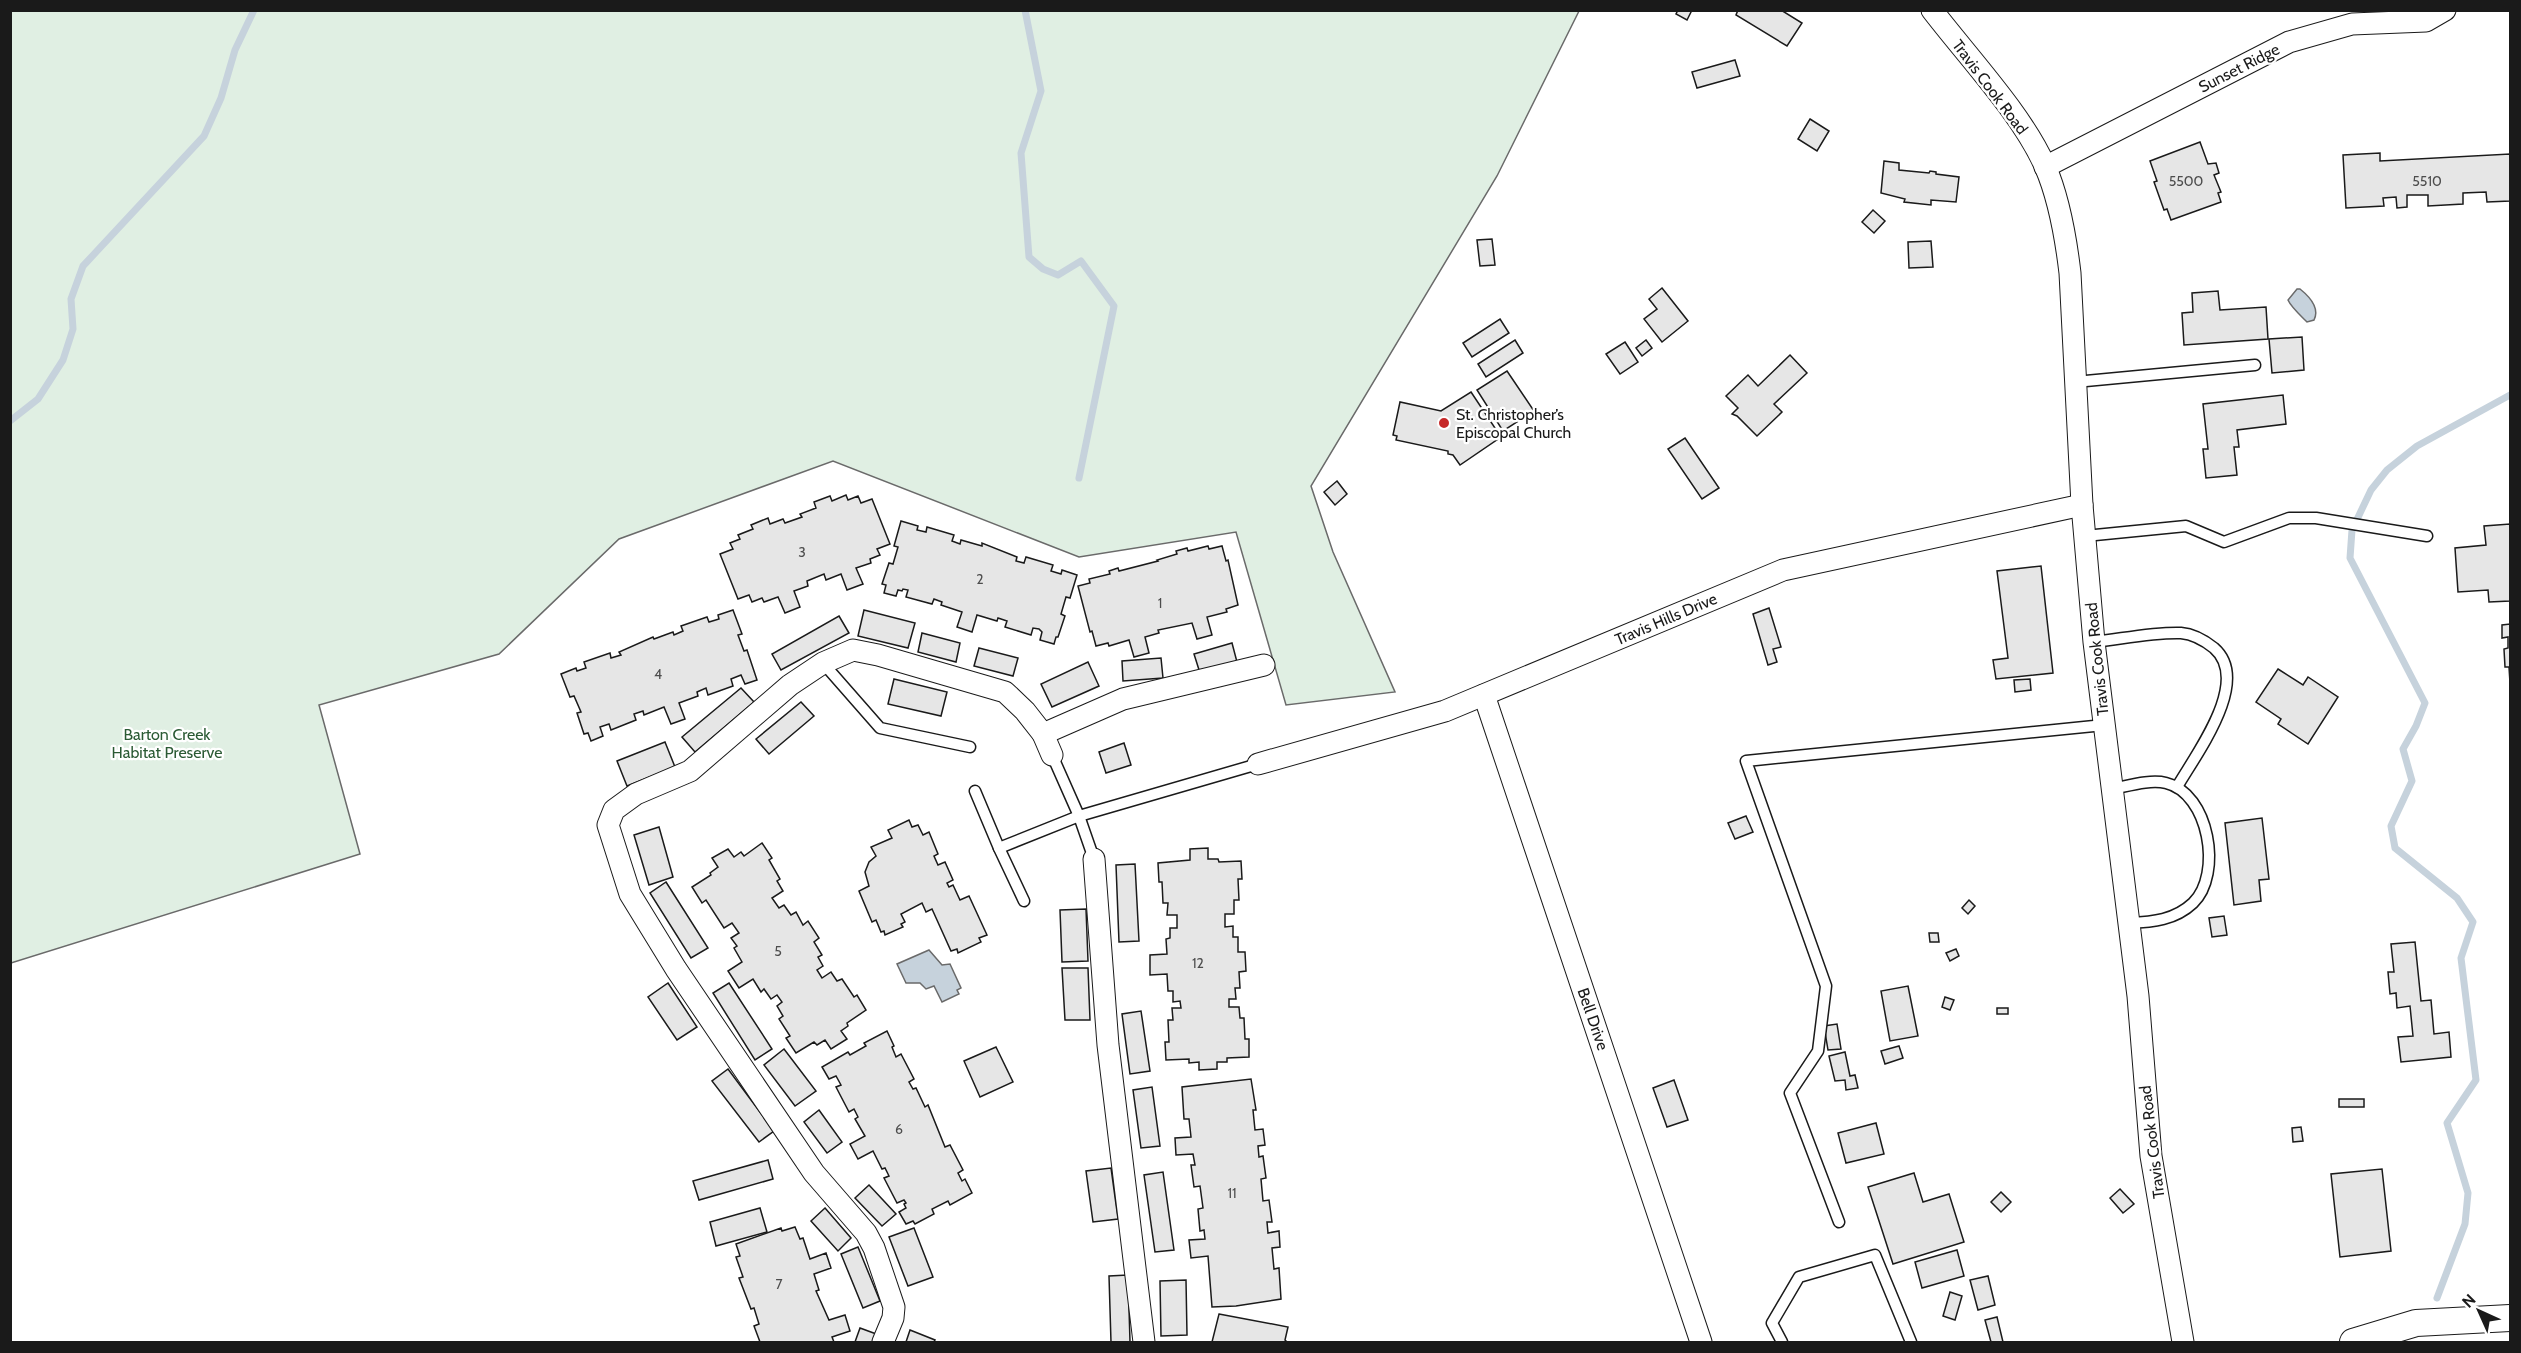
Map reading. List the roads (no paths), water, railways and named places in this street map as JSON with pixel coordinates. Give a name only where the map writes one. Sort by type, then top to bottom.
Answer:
[{"type":"street","name":"Travis Cook Road","points":[[1932,10],[2019,122],[2045,167],[2066,237],[2070,273],[2082,504],[2094,642],[2138,996],[2151,1156],[2183,1342]]},
{"type":"street","name":"Sunset Ridge","points":[[2045,167],[2289,42],[2352,24],[2426,21],[2445,10]]},
{"type":"street","name":"Travis Hills Drive","points":[[1258,764],[1444,711],[1783,570],[2082,504]]},
{"type":"street","points":[[883,1342],[893,1318],[894,1306],[874,1248],[866,1233],[814,1173],[676,969],[630,894],[608,825],[614,810],[636,794],[690,771],[790,685],[823,663],[853,650],[878,655],[1005,692],[1025,711],[1043,734],[1052,755]]},
{"type":"street","points":[[1043,734],[1123,699],[1264,665]]},
{"type":"street","name":"Bell Drive","points":[[1484,695],[1701,1342]]},
{"type":"street","points":[[1094,859],[1108,1045],[1144,1342]]},
{"type":"street","points":[[2353,1342],[2416,1323],[2511,1318]]},
{"type":"lane","points":[[2075,382],[2255,365]]},
{"type":"lane","points":[[2085,536],[2186,526],[2224,542],[2289,518],[2316,518],[2427,536]]},
{"type":"lane","points":[[2094,642],[2182,633],[2208,643],[2224,659],[2228,671],[2223,700],[2214,722],[2177,787]]},
{"type":"lane","points":[[823,663],[880,728],[970,747]]},
{"type":"lane","points":[[1839,1222],[1790,1093],[1818,1051],[1826,986],[1746,761],[2104,724]]},
{"type":"lane","points":[[1052,755],[1079,816],[1094,859]]},
{"type":"lane","points":[[999,848],[1079,816],[1258,764]]},
{"type":"lane","points":[[2112,789],[2157,782],[2177,787],[2190,800],[2207,834],[2210,858],[2208,878],[2195,902],[2183,911],[2162,920],[2129,923]]},
{"type":"lane","points":[[975,791],[1023,901]]},
{"type":"lane","points":[[1782,1342],[1772,1323],[1799,1277],[1875,1255],[1911,1342]]},
{"type":"waterway","points":[[10,421],[38,399],[63,360],[73,329],[71,299],[83,266],[204,136],[221,98],[235,50],[254,10]]},
{"type":"waterway","points":[[1025,10],[1041,91],[1021,153],[1029,257],[1043,269],[1058,275],[1081,261],[1114,306],[1079,478]]},
{"type":"waterway","points":[[2437,1298],[2465,1224],[2468,1193],[2447,1123],[2476,1080],[2461,958],[2473,922],[2457,898],[2395,848],[2391,826],[2412,781],[2403,749],[2416,726],[2425,703],[2350,558],[2352,530],[2371,490],[2387,470],[2417,446],[2510,395]]},
{"type":"place","name":"St. Christopher’s Episcopal Church","points":[[1444,423]]},
{"type":"park label","name":"Barton Creek Habitat Preserve","points":[[167,743]]}]
